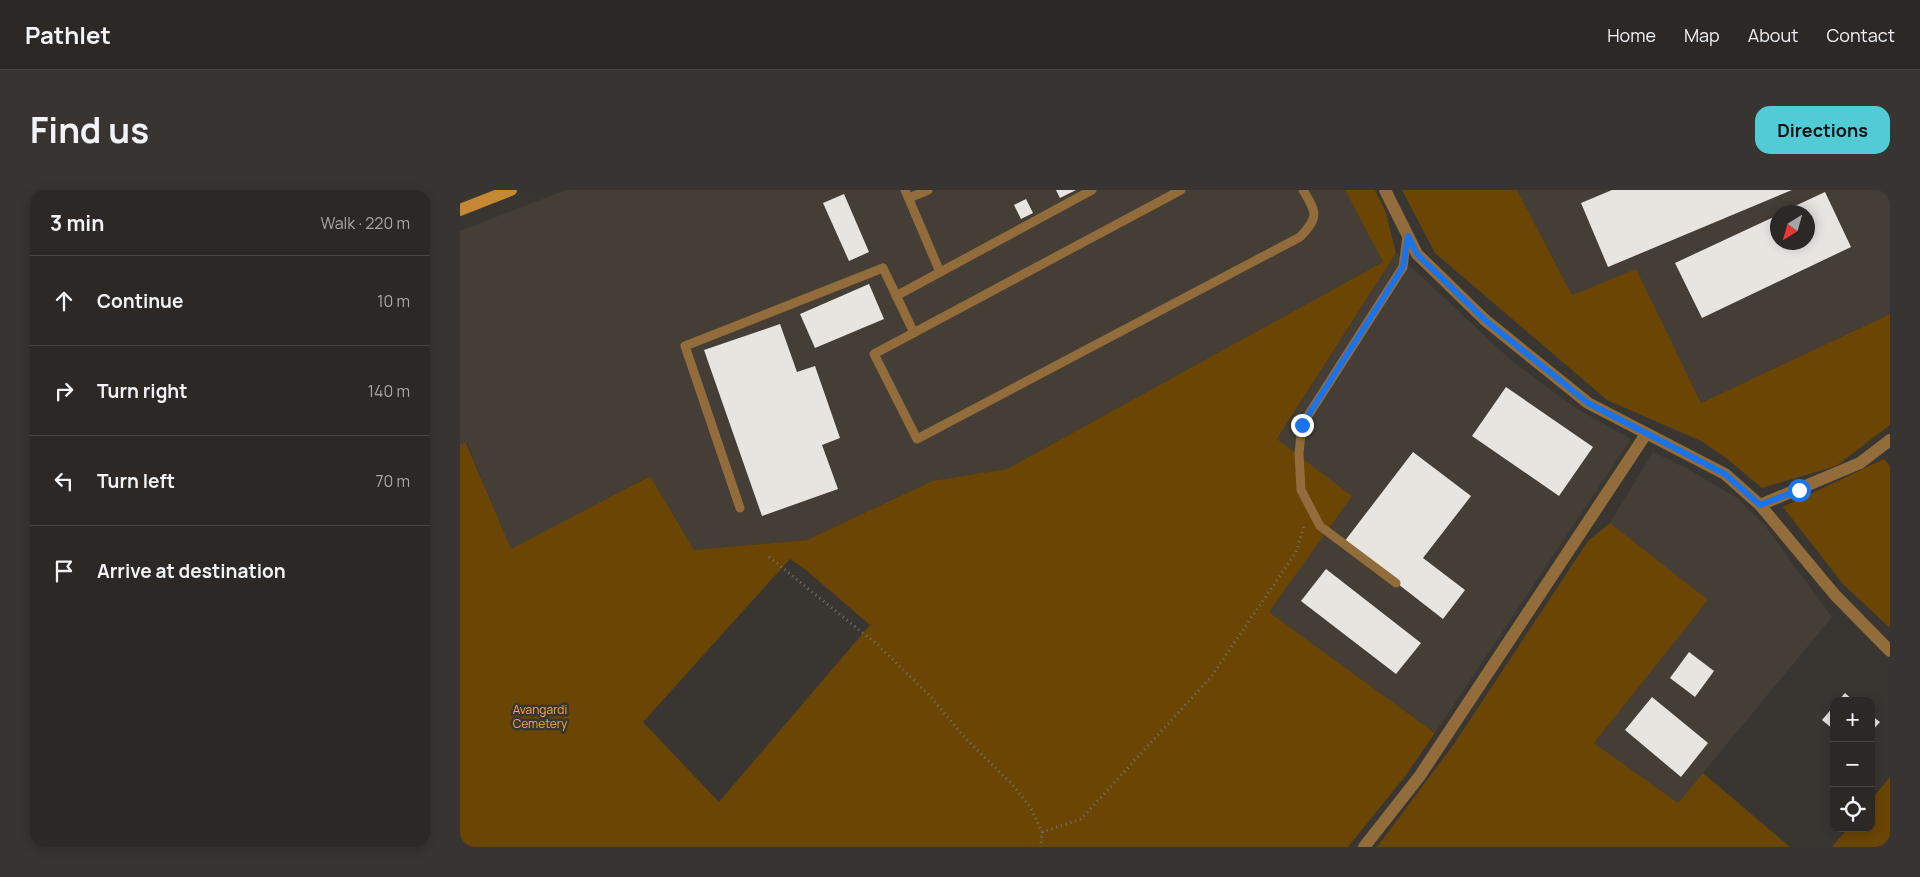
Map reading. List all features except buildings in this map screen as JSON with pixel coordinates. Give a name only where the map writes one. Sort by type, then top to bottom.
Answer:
[{"type":"main road","points":[[460,210],[511,190]]},
{"type":"street","points":[[1385,190],[1417,254],[1485,320],[1588,403],[1725,474],[1760,505],[1834,596],[1890,650]]},
{"type":"street","points":[[1364,847],[1419,777],[1646,434]]},
{"type":"street","points":[[1760,505],[1860,463],[1890,440]]},
{"type":"lane","points":[[928,190],[907,194],[940,272]]},
{"type":"lane","points":[[896,296],[1092,190]]},
{"type":"lane","points":[[1182,190],[874,354],[916,439],[1300,237],[1312,224],[1314,209],[1303,190]]},
{"type":"lane","points":[[1396,583],[1320,526],[1301,490],[1299,454],[1302,425],[1403,267],[1408,236]]},
{"type":"lane","points":[[740,508],[684,346],[883,268],[914,333]]},
{"type":"path","points":[[1042,832],[1081,819],[1211,677],[1296,552],[1310,506]]},
{"type":"path","points":[[769,557],[879,646],[930,696],[965,738],[1011,783],[1030,807],[1042,832],[1041,847]]},
{"type":"shaded area","points":[[566,190],[1345,190],[1383,262],[1007,469],[932,481],[807,540],[694,550],[649,476],[511,550],[467,443],[460,445],[460,231]]},
{"type":"shaded area","points":[[1517,190],[1890,190],[1890,314],[1701,403],[1636,270],[1572,295]]},
{"type":"shaded area","points":[[1396,253],[1513,362],[1577,409],[1631,439],[1435,733],[1269,612],[1351,496],[1277,440]]},
{"type":"shaded area","points":[[1653,452],[1686,468],[1737,498],[1765,526],[1832,617],[1678,803],[1594,743],[1707,601],[1610,523]]},
{"type":"green space","name":"Avangardi Cemetery","points":[[1345,190],[1375,190],[1385,210],[1396,253],[1277,439],[1352,496],[1269,612],[1435,733],[1406,775],[1348,847],[460,847],[460,445],[466,443],[511,549],[650,476],[694,550],[807,540],[932,481],[1007,469],[1383,262]],"holes":[[[790,559],[806,570],[870,625],[719,802],[643,722]]]},
{"type":"green space","points":[[1402,190],[1517,190],[1572,295],[1636,269],[1701,403],[1890,314],[1890,425],[1836,466],[1762,488],[1726,458],[1701,441],[1607,400],[1435,253]]},
{"type":"green space","points":[[1884,459],[1890,466],[1890,628],[1843,584],[1783,507]]},
{"type":"green space","points":[[1610,523],[1708,600],[1594,743],[1678,803],[1703,773],[1790,847],[1377,847],[1454,744],[1588,541]]},
{"type":"green space","points":[[1890,777],[1890,847],[1832,847],[1845,832],[1875,832],[1875,795]]},
{"type":"route","points":[[1302,425],[1403,267],[1408,236],[1417,254],[1485,320],[1588,403],[1725,474],[1760,505],[1799,490]]}]
